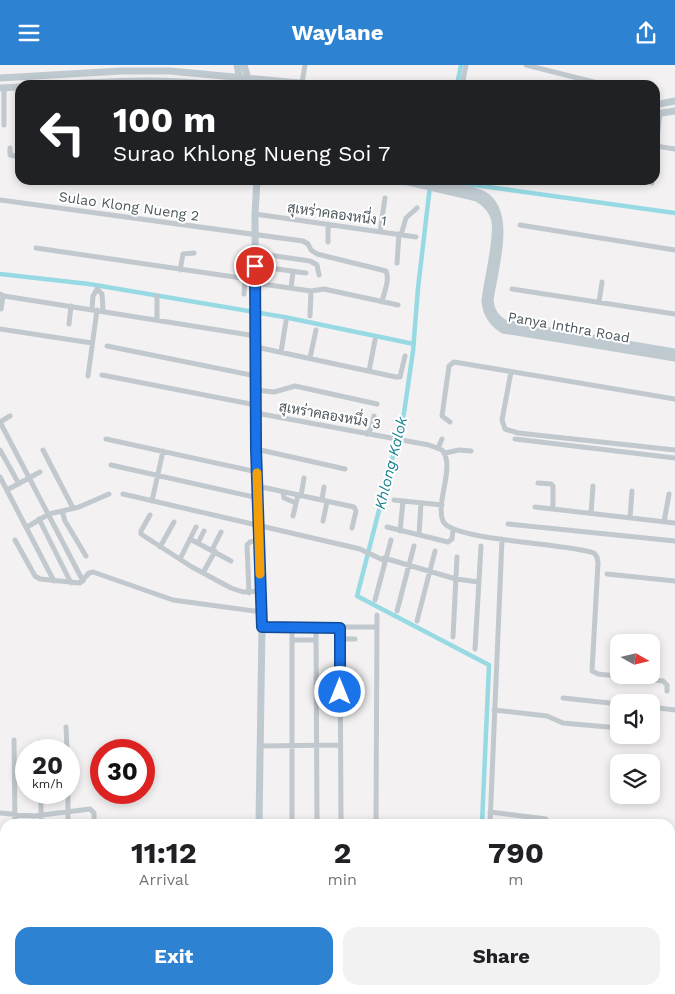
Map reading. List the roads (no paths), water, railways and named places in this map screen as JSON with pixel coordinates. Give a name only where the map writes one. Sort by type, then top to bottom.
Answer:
[{"type":"street","points":[[303,80],[306,65]]},
{"type":"street","points":[[463,80],[466,65]]},
{"type":"street","points":[[526,65],[586,80]]},
{"type":"street","points":[[241,67],[259,79]]},
{"type":"street","points":[[227,76],[241,67]]},
{"type":"street","points":[[240,80],[241,67]]},
{"type":"street","points":[[241,67],[248,80]]},
{"type":"street","points":[[116,80],[117,71]]},
{"type":"street","points":[[0,78],[117,71],[170,71],[240,77],[247,80]]},
{"type":"street","points":[[254,80],[270,80]]},
{"type":"street","points":[[4,125],[2,88],[15,87]]},
{"type":"street","points":[[660,104],[675,101]]},
{"type":"street","points":[[660,114],[675,111]]},
{"type":"street","points":[[660,147],[675,149]]},
{"type":"street","points":[[10,148],[10,155],[15,156]]},
{"type":"street","points":[[257,185],[255,214],[256,449],[262,612],[259,819]]},
{"type":"street","name":"Panya Inthra Road","points":[[433,185],[481,200],[494,218],[496,224],[485,309],[496,326],[503,330],[675,358]]},
{"type":"street","name":"Panya Inthra Road","points":[[437,186],[483,194],[493,204],[499,215],[501,223],[500,239],[490,301],[490,307],[499,320],[510,324],[675,352]]},
{"type":"street","points":[[380,231],[385,198]]},
{"type":"street","name":"Sulao Klong Nueng 2","points":[[0,200],[303,241],[317,254],[386,271],[387,282],[382,302]]},
{"type":"street","points":[[397,263],[400,235],[406,218],[417,208]]},
{"type":"street","name":"สุเหร่าคลองหนึ่ง 1","points":[[255,214],[416,237]]},
{"type":"street","points":[[328,224],[328,242]]},
{"type":"street","points":[[520,225],[675,250]]},
{"type":"street","points":[[36,247],[311,291],[324,289],[398,305]]},
{"type":"street","points":[[180,270],[182,255],[194,253]]},
{"type":"street","points":[[255,253],[310,261],[316,265],[319,275]]},
{"type":"street","points":[[255,266],[306,273]]},
{"type":"street","points":[[291,288],[293,271]]},
{"type":"street","points":[[244,294],[245,279]]},
{"type":"street","points":[[599,302],[602,282]]},
{"type":"street","points":[[512,289],[675,314]]},
{"type":"street","points":[[310,316],[311,291]]},
{"type":"street","points":[[1,309],[1,295],[256,335]]},
{"type":"street","points":[[157,319],[158,297]]},
{"type":"street","points":[[69,324],[71,306]]},
{"type":"street","points":[[88,376],[97,310]]},
{"type":"street","points":[[281,352],[286,321]]},
{"type":"street","points":[[0,329],[92,343]]},
{"type":"street","points":[[310,358],[316,331]]},
{"type":"street","points":[[369,371],[376,340]]},
{"type":"street","points":[[107,346],[256,377]]},
{"type":"street","points":[[256,347],[400,377],[405,355]]},
{"type":"street","points":[[450,422],[442,416],[451,363],[675,399]]},
{"type":"street","points":[[511,372],[502,420],[502,425],[505,429],[518,433],[673,450],[673,457],[515,439]]},
{"type":"street","name":"สุเหร่าคลองหนึ่ง 3","points":[[102,375],[367,434],[399,439],[438,448],[445,453]]},
{"type":"street","points":[[256,390],[274,392],[295,386],[377,404]]},
{"type":"street","points":[[10,416],[0,422],[50,514],[83,581]]},
{"type":"street","points":[[367,434],[372,427],[374,416]]},
{"type":"street","points":[[106,439],[257,471]]},
{"type":"street","points":[[438,448],[442,439]]},
{"type":"street","points":[[256,449],[345,469]]},
{"type":"street","points":[[0,450],[19,484]]},
{"type":"street","points":[[43,451],[73,508]]},
{"type":"street","points":[[152,501],[163,451]]},
{"type":"street","points":[[471,451],[445,453],[447,459],[442,505],[442,520],[445,525],[454,530],[502,539],[586,550],[596,554],[598,563],[592,671],[598,674],[663,681],[667,685],[667,691]]},
{"type":"street","points":[[112,465],[258,498]]},
{"type":"street","points":[[7,490],[40,472]]},
{"type":"street","points":[[0,477],[54,581]]},
{"type":"street","points":[[293,516],[304,478]]},
{"type":"street","points":[[538,483],[551,484],[553,486],[553,509]]},
{"type":"street","points":[[257,486],[356,509],[352,528]]},
{"type":"street","points":[[591,513],[593,486]]},
{"type":"street","points":[[323,521],[324,487]]},
{"type":"street","points":[[630,518],[632,491]]},
{"type":"street","points":[[283,492],[284,499],[296,503]]},
{"type":"street","points":[[27,527],[50,514],[84,505],[109,494]]},
{"type":"street","points":[[123,494],[366,551],[383,560],[386,559],[456,579],[478,582]]},
{"type":"street","points":[[664,522],[669,494]]},
{"type":"street","points":[[394,501],[442,505]]},
{"type":"street","points":[[400,531],[403,501]]},
{"type":"street","points":[[419,535],[422,503]]},
{"type":"street","points":[[534,507],[675,523]]},
{"type":"street","points":[[62,511],[65,521],[86,556]]},
{"type":"street","points":[[150,515],[141,534],[203,573],[238,591],[249,593],[261,591]]},
{"type":"street","points":[[39,519],[71,583]]},
{"type":"street","points":[[160,547],[174,522]]},
{"type":"street","points":[[508,524],[675,541]]},
{"type":"street","points":[[180,559],[196,527]]},
{"type":"street","points":[[387,527],[448,542],[452,539],[454,530]]},
{"type":"street","points":[[198,543],[204,531]]},
{"type":"street","points":[[203,573],[221,532]]},
{"type":"street","points":[[190,539],[231,561]]},
{"type":"street","points":[[490,819],[502,539]]},
{"type":"street","points":[[15,540],[35,576],[54,581],[80,583],[93,571],[173,600],[262,612]]},
{"type":"street","points":[[249,593],[247,545],[250,541],[258,541]]},
{"type":"street","points":[[375,600],[391,541]]},
{"type":"street","points":[[397,611],[414,546]]},
{"type":"street","points":[[475,649],[481,546]]},
{"type":"street","points":[[417,621],[435,551]]},
{"type":"street","points":[[453,637],[457,557]]},
{"type":"street","points":[[607,574],[675,581]]},
{"type":"street","points":[[376,819],[377,615]]},
{"type":"street","points":[[262,627],[377,627]]},
{"type":"street","points":[[292,628],[292,819]]},
{"type":"street","points":[[302,628],[303,640]]},
{"type":"street","points":[[316,628],[317,819]]},
{"type":"street","points":[[340,628],[340,819]]},
{"type":"street","points":[[340,639],[355,639]]},
{"type":"street","points":[[292,640],[316,640]]},
{"type":"street","points":[[563,698],[610,703]]},
{"type":"street","points":[[660,708],[675,710]]},
{"type":"street","points":[[494,710],[547,716],[563,723],[610,727]]},
{"type":"street","points":[[66,727],[67,739]]},
{"type":"street","points":[[14,740],[15,819]]},
{"type":"street","points":[[260,746],[340,745]]},
{"type":"street","points":[[41,804],[41,819]]},
{"type":"street","points":[[68,804],[68,819]]},
{"type":"street","points":[[0,813],[41,815],[86,809],[92,810],[94,819]]},
{"type":"street","points":[[490,812],[546,819]]},
{"type":"waterway","name":"Khlong Kalok","points":[[458,80],[461,65]]},
{"type":"waterway","points":[[475,185],[675,213]]},
{"type":"waterway","name":"Khlong Kalok","points":[[430,186],[413,351],[404,413],[357,596],[489,665],[482,819]]},
{"type":"waterway","points":[[0,274],[89,284],[284,317],[414,344]]}]
